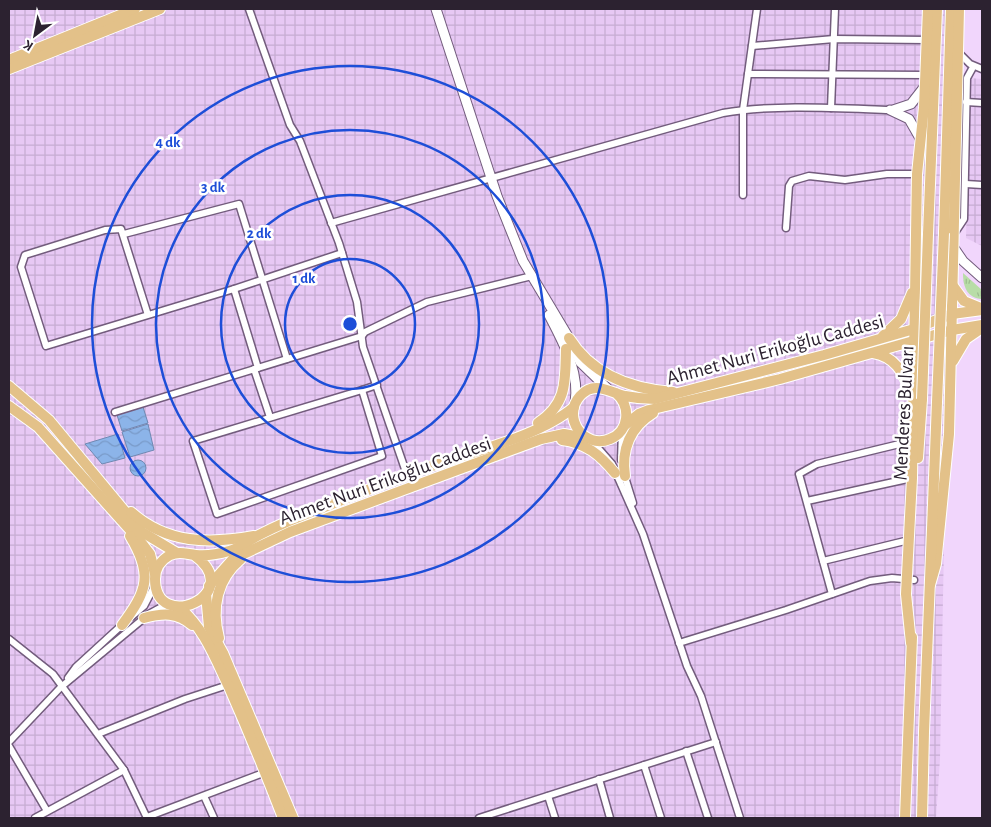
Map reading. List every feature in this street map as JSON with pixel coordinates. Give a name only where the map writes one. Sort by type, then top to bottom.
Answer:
[{"type":"main road","points":[[9,60],[135,9]]},
{"type":"main road","points":[[9,69],[160,9]]},
{"type":"main road","points":[[905,818],[912,643],[906,594],[911,580],[912,441],[918,399],[914,362],[915,272],[918,174],[931,40],[928,9]]},
{"type":"main road","name":"Menderes Bulvarı","points":[[911,580],[918,399],[928,234],[931,40],[936,9]]},
{"type":"main road","name":"Menderes Bulvarı","points":[[922,818],[937,402],[949,238],[951,9]]},
{"type":"main road","points":[[930,585],[936,564],[941,531],[949,434],[952,273],[949,238],[959,9]]},
{"type":"main road","points":[[915,272],[923,284],[935,287],[945,283],[952,273]]},
{"type":"main road","points":[[879,339],[901,319],[915,285]]},
{"type":"main road","points":[[952,285],[964,301],[982,309]]},
{"type":"main road","name":"Ahmet Nuri Erikoğlu Caddesi","points":[[612,391],[648,399],[684,392],[914,329],[952,314],[982,309]]},
{"type":"main road","points":[[951,367],[954,357],[966,339],[982,326]]},
{"type":"main road","name":"Ahmet Nuri Erikoğlu Caddesi","points":[[624,427],[639,414],[666,406],[780,379],[952,330],[982,326]]},
{"type":"main road","points":[[569,338],[587,360],[621,382],[644,389],[684,392]]},
{"type":"main road","points":[[914,362],[922,350],[933,344],[946,350],[950,356],[951,367]]},
{"type":"main road","points":[[515,438],[542,420],[560,401],[565,384],[566,349]]},
{"type":"main road","points":[[867,354],[883,355],[897,364],[918,399]]},
{"type":"main road","points":[[9,386],[49,420],[142,532],[178,553],[194,555],[207,568],[209,627],[223,653],[292,818]]},
{"type":"main road","points":[[592,388],[612,391],[626,407],[624,427],[618,435],[605,441],[588,439],[574,425],[574,405],[585,391],[592,388]]},
{"type":"main road","name":"Ahmet Nuri Erikoğlu Caddesi","points":[[194,555],[230,551],[288,521],[407,475],[515,438],[558,418],[574,405]]},
{"type":"main road","points":[[9,406],[38,427],[121,522],[146,547],[160,596],[194,620],[204,636],[228,685],[266,772],[283,818]]},
{"type":"main road","points":[[620,474],[629,438],[646,418],[666,406]]},
{"type":"main road","name":"Ahmet Nuri Erikoğlu Caddesi","points":[[208,590],[227,563],[290,532],[541,440],[564,434],[588,439]]},
{"type":"main road","points":[[541,440],[571,441],[584,445],[620,474]]},
{"type":"main road","points":[[116,500],[147,524],[166,534],[196,541],[224,541],[257,536]]},
{"type":"main road","points":[[121,522],[141,554],[145,577],[143,592],[122,625]]},
{"type":"main road","points":[[223,653],[215,621],[216,602],[228,573],[251,550]]},
{"type":"main road","points":[[156,580],[161,562],[178,553]]},
{"type":"main road","points":[[176,606],[192,606],[208,590]]},
{"type":"main road","points":[[144,618],[159,614],[174,614],[187,621],[204,636]]},
{"type":"street","points":[[249,9],[290,126],[300,141],[342,253],[356,302],[362,336],[407,475]]},
{"type":"street","points":[[436,9],[491,178],[523,261],[569,338],[580,362],[612,391]]},
{"type":"street","points":[[743,195],[743,110],[757,9]]},
{"type":"street","points":[[831,108],[835,9]]},
{"type":"street","points":[[752,46],[834,39],[931,40]]},
{"type":"street","points":[[958,49],[965,60],[977,69]]},
{"type":"street","points":[[977,69],[967,78],[964,219],[949,238],[963,261],[982,278]]},
{"type":"street","points":[[957,84],[964,74],[977,69]]},
{"type":"street","points":[[331,223],[688,122],[743,110],[831,108],[890,110],[905,108],[911,104],[926,80],[831,75],[748,74]]},
{"type":"street","points":[[966,102],[982,103]]},
{"type":"street","points":[[890,110],[899,113],[911,122],[922,144]]},
{"type":"street","points":[[786,228],[789,186],[798,178],[809,176],[858,180],[887,174],[918,174]]},
{"type":"street","points":[[966,184],[982,185]]},
{"type":"street","points":[[124,234],[239,204],[287,359]]},
{"type":"street","points":[[148,315],[121,229],[105,230],[25,255],[21,267],[46,346],[234,289],[262,278],[342,253]]},
{"type":"street","points":[[115,412],[362,336],[364,332],[427,302],[532,276]]},
{"type":"street","points":[[532,276],[566,349],[576,377],[574,405]]},
{"type":"street","points":[[234,289],[270,416]]},
{"type":"street","points":[[362,390],[382,456],[216,514],[193,441],[270,416],[362,390],[377,386]]},
{"type":"street","points":[[620,474],[620,455],[624,427]]},
{"type":"street","points":[[588,439],[610,460],[620,474],[680,643],[701,696],[740,818]]},
{"type":"street","points":[[832,594],[799,474],[817,464],[912,441]]},
{"type":"street","points":[[807,501],[912,478]]},
{"type":"street","points":[[823,561],[910,540]]},
{"type":"street","points":[[680,643],[870,581],[892,578],[911,580]]},
{"type":"street","points":[[9,742],[61,687],[76,667],[144,606],[156,580]]},
{"type":"street","points":[[61,687],[144,618],[157,609],[176,606]]},
{"type":"street","points":[[9,639],[53,674],[124,770],[147,818],[266,772]]},
{"type":"street","points":[[98,734],[185,698],[228,685]]},
{"type":"street","points":[[479,818],[496,815],[548,796],[716,742]]},
{"type":"street","points":[[9,746],[47,811]]},
{"type":"street","points":[[686,752],[708,818]]},
{"type":"street","points":[[644,765],[661,818]]},
{"type":"street","points":[[35,818],[124,770]]},
{"type":"street","points":[[599,780],[610,818]]},
{"type":"street","points":[[204,796],[214,818]]},
{"type":"street","points":[[548,796],[555,818]]},
{"type":"shaded area","points":[[9,9],[954,9],[940,759],[936,818],[9,818]]},
{"type":"shaded area","points":[[970,78],[982,79],[982,246],[966,238]]},
{"type":"green space","points":[[963,273],[982,290],[982,299],[969,294],[965,287]]},
{"type":"water","points":[[143,407],[148,423],[122,431],[117,415]]},
{"type":"water","points":[[148,424],[154,450],[130,457],[122,432]]},
{"type":"water","points":[[118,434],[125,458],[102,464],[85,444]]},
{"type":"water","points":[[135,460],[141,460],[146,465],[144,474],[135,476],[130,471],[130,465]]}]
